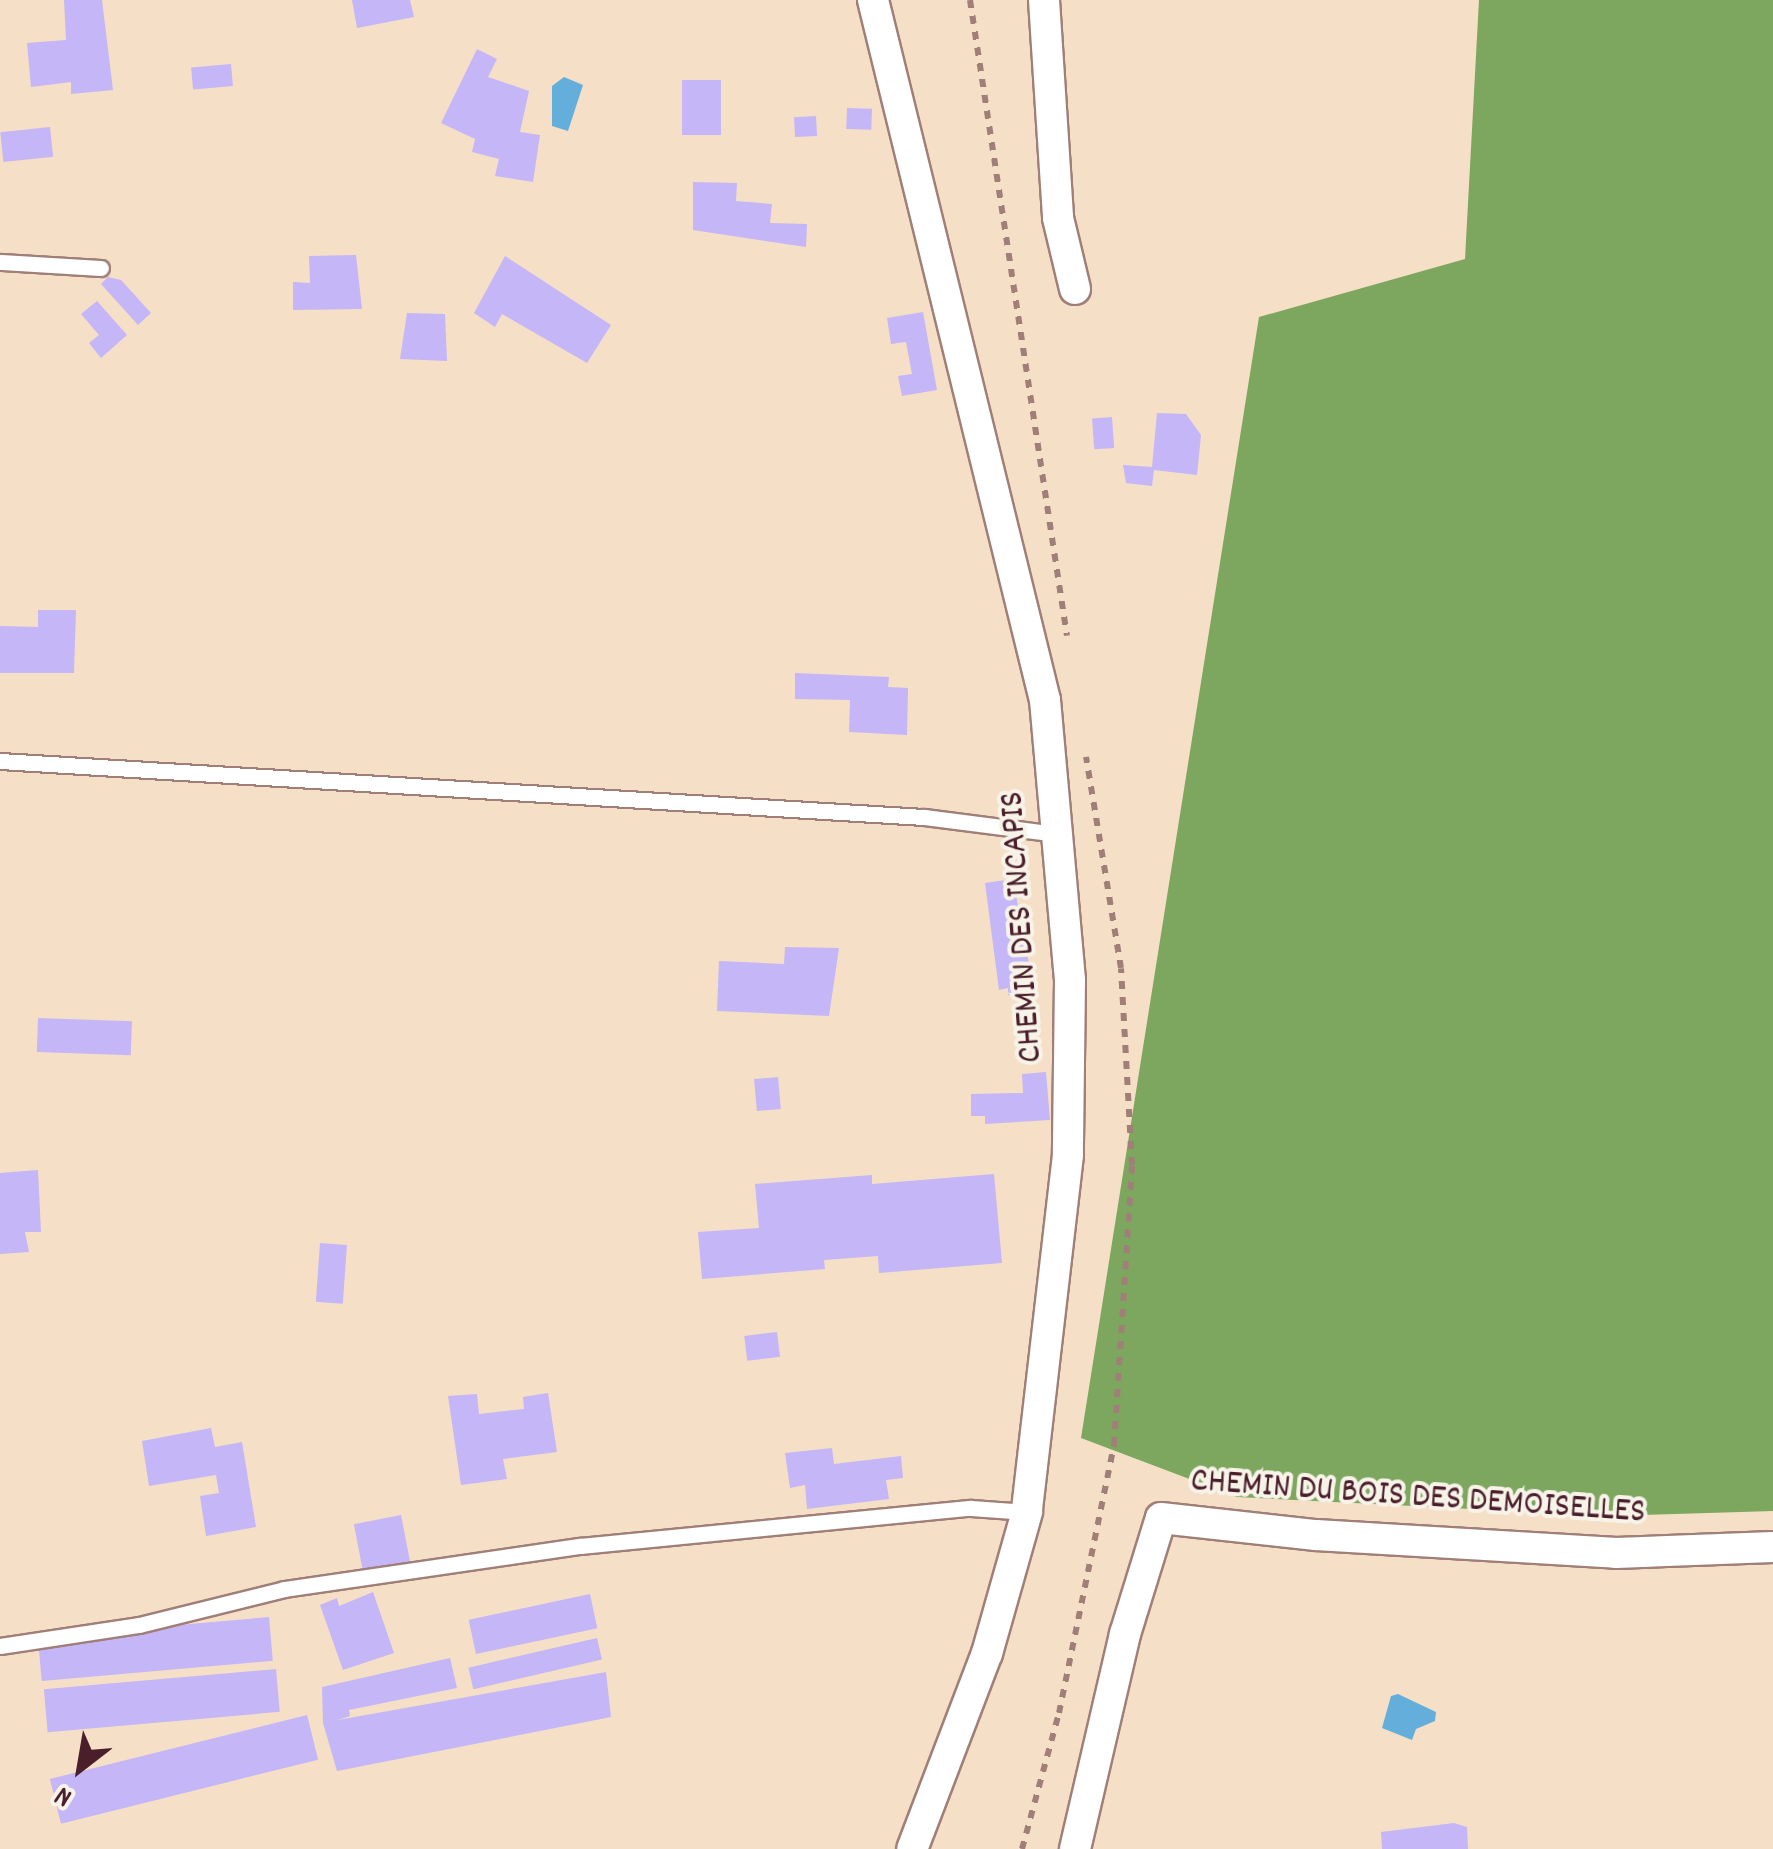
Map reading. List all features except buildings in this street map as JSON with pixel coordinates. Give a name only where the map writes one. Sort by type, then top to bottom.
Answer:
[{"type":"street","name":"CHEMIN DES INCAPIS","points":[[872,0],[1045,700],[1070,980],[1071,1118],[1027,1512],[986,1653],[912,1849]]},
{"type":"street","points":[[1044,0],[1058,218],[1075,289]]},
{"type":"street","name":"CHEMIN DU BOIS DES DEMOISELLES","points":[[1075,1849],[1125,1634],[1161,1518],[1316,1535],[1616,1554],[1773,1547]]},
{"type":"lane","points":[[0,262],[101,268]]},
{"type":"lane","points":[[0,760],[924,817],[1056,834]]},
{"type":"lane","points":[[0,1646],[140,1625],[284,1589],[580,1546],[971,1508],[1027,1512]]},
{"type":"green space","points":[[1479,0],[1773,0],[1773,1511],[1609,1516],[1237,1497],[1081,1438],[1259,317],[1465,259]]},
{"type":"water","points":[[564,77],[583,85],[568,131],[552,126],[552,86]]},
{"type":"water","points":[[1398,1694],[1436,1712],[1435,1721],[1416,1729],[1412,1740],[1382,1728],[1391,1696]]}]
